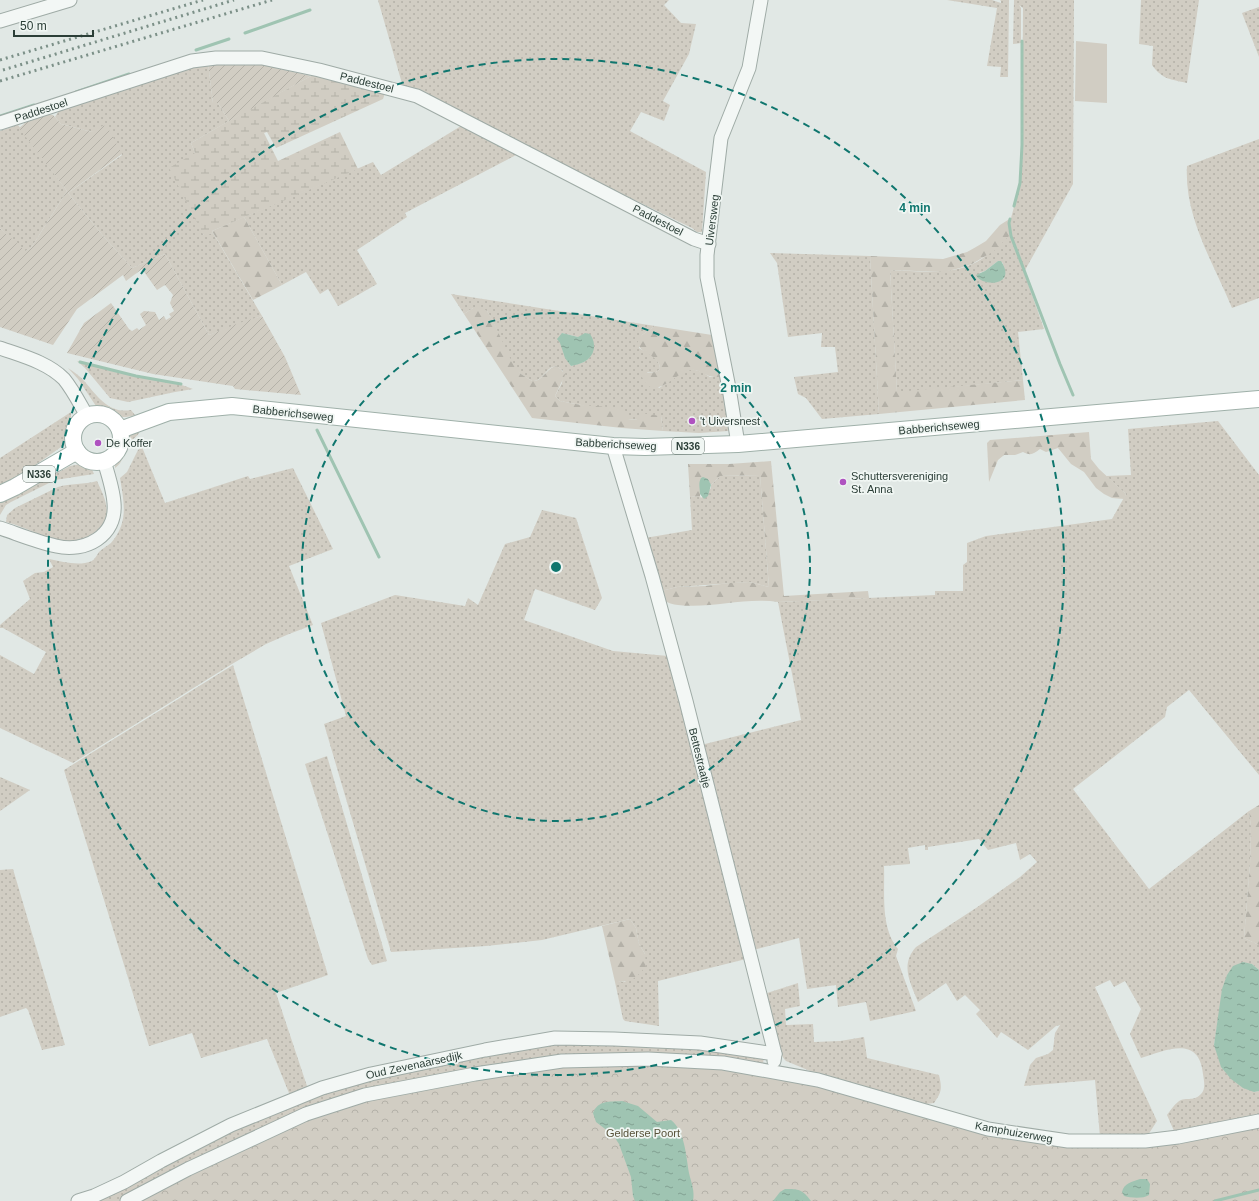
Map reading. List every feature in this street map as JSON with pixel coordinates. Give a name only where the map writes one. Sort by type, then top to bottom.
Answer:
[{"type":"main road","name":"Babberichseweg","points":[[120,430],[169,412],[232,406],[613,446],[645,447],[738,444],[1259,399]]},
{"type":"main road","points":[[99,414],[110,417],[120,430],[122,438],[117,452],[111,458],[104,461],[89,461],[82,457],[74,444],[73,436],[75,428],[80,421],[87,416],[99,414]]},
{"type":"main road","name":"N336","points":[[0,494],[15,488],[77,451]]},
{"type":"street","points":[[0,21],[70,0]]},
{"type":"street","name":"Uiversweg","points":[[738,444],[729,388],[707,277],[709,244],[721,138],[750,68],[761,0]]},
{"type":"street","name":"Paddestoel","points":[[0,124],[192,61],[216,58],[262,58],[319,70],[418,96],[694,239],[709,244]]},
{"type":"street","points":[[0,348],[53,369],[64,380],[87,416]]},
{"type":"street","name":"Bettestraatje","points":[[613,446],[652,576],[678,672],[775,1054],[774,1072]]},
{"type":"street","points":[[0,528],[56,547],[80,547],[92,543],[105,534],[113,520],[114,504],[104,461]]},
{"type":"street","name":"Oud Zevenaarsedijk","points":[[78,1201],[94,1196],[124,1182],[231,1125],[322,1088],[371,1074],[484,1050],[555,1038],[700,1043],[775,1054]]},
{"type":"street","name":"Oud Zevenaarsedijk","points":[[127,1201],[188,1169],[306,1114],[365,1095],[475,1074],[562,1061],[648,1059],[723,1063],[774,1072]]},
{"type":"street","name":"Kamphuizerweg","points":[[774,1072],[818,1080],[988,1129],[1068,1142],[1145,1141],[1178,1137],[1259,1122]]},
{"type":"green space","points":[[378,0],[669,0],[664,5],[681,23],[696,24],[689,54],[663,101],[670,105],[664,121],[641,112],[630,131],[706,172],[702,232],[697,232],[692,228],[403,87]]},
{"type":"green space","points":[[947,0],[992,0],[1001,3],[1000,0],[1009,0],[1008,77],[1000,77],[1001,67],[987,66],[997,8]]},
{"type":"green space","points":[[1014,0],[1074,0],[1073,184],[1024,272],[1044,329],[1018,332],[1023,380],[897,393],[890,270],[938,272],[962,268],[983,258],[1011,234],[1011,218],[1022,172],[1023,8],[1019,5],[1021,8],[1021,43],[1013,44]],"holes":[[[998,261],[1003,263],[1004,279],[979,273],[985,271]]]},
{"type":"green space","points":[[1141,0],[1199,0],[1187,83],[1171,80],[1160,74],[1152,65],[1153,46],[1139,44]]},
{"type":"green space","points":[[1259,7],[1259,57],[1242,13]]},
{"type":"green space","points":[[1076,41],[1107,44],[1107,103],[1075,101]]},
{"type":"green space","points":[[258,61],[263,65],[311,76],[229,121],[218,103],[213,103],[208,63]]},
{"type":"green space","points":[[208,63],[213,103],[218,103],[229,121],[191,143],[195,153],[203,235],[213,233],[262,316],[209,335],[165,254],[132,268],[68,193],[122,155],[106,129],[92,132],[61,124],[55,117],[60,109],[135,83]]},
{"type":"green space","points":[[313,75],[386,90],[383,99],[276,148],[267,132],[264,133],[278,161],[340,132],[358,169],[212,231],[213,233],[204,236],[169,168],[195,153],[191,143],[251,108]]},
{"type":"green space","points":[[44,114],[53,115],[61,124],[92,132],[104,125],[106,129],[108,128],[122,154],[68,193],[132,268],[165,254],[209,335],[262,316],[285,357],[301,395],[235,389],[233,386],[153,374],[67,353],[84,323],[111,303],[132,331],[137,328],[139,330],[146,325],[140,314],[144,311],[155,312],[159,320],[164,316],[166,320],[171,317],[169,314],[174,311],[170,303],[173,295],[165,285],[157,290],[142,269],[126,281],[123,275],[77,309],[53,345],[0,327],[0,228],[25,251],[31,248],[67,191],[19,128],[26,120]]},
{"type":"green space","points":[[18,125],[67,191],[31,248],[24,252],[0,228],[0,131]]},
{"type":"green space","points":[[461,126],[518,154],[405,213],[407,217],[357,250],[377,284],[344,303],[338,306],[328,289],[320,294],[306,272],[282,285],[244,217],[373,162],[381,175]]},
{"type":"green space","points":[[1259,139],[1259,298],[1232,308],[1201,239],[1195,221],[1187,185],[1187,166]]},
{"type":"green space","points":[[244,217],[282,285],[253,300],[212,231]]},
{"type":"green space","points":[[1011,218],[1011,234],[994,251],[972,264],[944,272],[890,270],[897,392],[1023,380],[1025,400],[879,414],[870,256],[943,259],[967,252],[986,241],[1000,225]]},
{"type":"green space","points":[[770,253],[870,256],[879,414],[822,419],[806,398],[798,394],[794,377],[838,372],[835,347],[821,347],[822,333],[788,337],[777,263]]},
{"type":"green space","points":[[451,294],[655,326],[642,335],[639,348],[653,356],[658,362],[660,369],[656,372],[647,372],[659,388],[683,372],[692,369],[702,372],[710,377],[721,377],[731,427],[728,431],[699,433],[663,431],[661,416],[638,420],[628,419],[581,405],[560,401],[555,396],[562,383],[563,371],[555,366],[538,380],[532,381],[521,374],[511,361],[487,311],[473,308],[464,314]],"holes":[[[562,333],[578,337],[591,356],[584,362],[571,366],[563,350],[561,342]]]},
{"type":"green space","points":[[479,307],[487,311],[512,362],[521,374],[532,381],[535,381],[542,377],[551,368],[558,367],[561,370],[565,375],[555,396],[560,401],[581,405],[621,408],[627,412],[628,419],[637,420],[640,413],[661,416],[663,431],[532,418],[464,314],[473,308]]},
{"type":"green space","points":[[655,326],[712,335],[721,377],[710,376],[691,370],[659,387],[652,388],[647,385],[642,377],[643,373],[656,372],[660,369],[659,364],[654,358],[639,347],[637,343],[642,335]]},
{"type":"green space","points":[[77,361],[138,377],[179,384],[193,389],[128,402],[110,398],[85,368]]},
{"type":"green space","points":[[68,368],[81,378],[99,399],[110,407],[123,411],[131,410],[135,415],[129,417],[119,417],[98,409],[78,379]]},
{"type":"green space","points":[[71,412],[71,422],[68,427],[64,445],[24,473],[0,487],[0,458]]},
{"type":"green space","points":[[1218,421],[1259,475],[1259,775],[1189,690],[1167,707],[1165,717],[1073,789],[1149,889],[1249,811],[1251,827],[1250,864],[1244,938],[1259,945],[1259,970],[1252,964],[1218,1020],[1214,1045],[1254,1092],[1259,1091],[1259,1115],[1181,1131],[1174,1131],[1167,1115],[1179,1101],[1184,1099],[1193,1099],[1204,1090],[1204,1079],[1200,1062],[1195,1054],[1180,1048],[1170,1049],[1141,1058],[1130,1034],[1141,1009],[1125,981],[1114,987],[1110,980],[1095,987],[1157,1121],[1148,1135],[1100,1137],[1095,1080],[1024,1086],[1030,1065],[1036,1058],[1048,1054],[1053,1050],[1055,1033],[1060,1025],[1056,1026],[1028,1050],[1001,1032],[997,1038],[976,1014],[980,1010],[965,995],[957,1001],[946,983],[918,1002],[908,974],[908,960],[916,947],[1020,877],[1037,862],[1030,854],[1020,860],[1016,843],[988,850],[979,839],[928,847],[928,850],[925,850],[925,845],[908,848],[910,864],[884,866],[884,898],[888,931],[898,949],[896,956],[916,1011],[870,1021],[866,1002],[838,1007],[836,985],[807,989],[799,938],[753,950],[701,745],[801,720],[778,602],[935,595],[935,591],[963,591],[963,565],[967,562],[967,543],[986,536],[1112,519],[1126,494],[1106,476],[1131,475],[1128,429]]},
{"type":"green space","points":[[140,430],[139,434],[128,446],[122,460],[115,468],[115,460],[122,450],[124,440]]},
{"type":"green space","points":[[1089,432],[1091,459],[1099,469],[1126,494],[1124,499],[1112,498],[1096,488],[1084,472],[1071,464],[1058,448],[1046,452],[1040,449],[1030,454],[1023,452],[1015,455],[1004,455],[998,460],[989,482],[987,443],[990,440]]},
{"type":"green space","points":[[142,447],[165,503],[248,476],[250,479],[293,468],[333,549],[289,566],[313,625],[266,644],[73,763],[0,728],[0,655],[34,674],[46,652],[3,628],[0,628],[0,625],[30,599],[23,581],[35,573],[44,572],[53,567],[49,559],[72,563],[88,562],[94,559],[99,552],[111,543],[121,528],[123,520],[124,504],[120,478],[127,472],[138,450]]},
{"type":"green space","points":[[771,461],[784,596],[868,591],[869,598],[778,602],[753,601],[703,606],[676,605],[663,601],[661,591],[677,587],[749,582],[769,587],[760,475],[720,476],[711,485],[708,479],[700,485],[700,496],[690,497],[688,464],[729,464]]},
{"type":"green space","points":[[81,464],[91,467],[94,474],[55,480],[6,505],[0,515],[0,500],[70,466]]},
{"type":"green space","points":[[760,475],[769,587],[749,582],[677,587],[661,591],[645,538],[692,530],[690,497],[700,496],[701,498],[720,476]]},
{"type":"green space","points":[[97,481],[105,499],[107,512],[104,524],[88,537],[65,541],[53,539],[6,522],[7,515],[15,508],[58,487]]},
{"type":"green space","points":[[542,510],[576,518],[602,598],[595,610],[535,589],[524,620],[613,651],[668,656],[746,959],[658,981],[659,1026],[625,1021],[623,1019],[615,982],[625,982],[645,954],[639,944],[636,928],[630,919],[542,940],[486,946],[391,952],[324,724],[346,716],[321,623],[395,595],[465,606],[468,598],[478,605],[505,544],[530,537]]},
{"type":"green space","points":[[233,665],[328,975],[276,993],[309,1092],[291,1098],[267,1039],[201,1058],[192,1033],[149,1046],[64,770]]},
{"type":"green space","points":[[327,756],[387,961],[372,965],[368,959],[305,764]]},
{"type":"green space","points":[[0,777],[30,790],[0,811]]},
{"type":"green space","points":[[1259,805],[1259,945],[1244,938],[1250,864],[1251,827],[1249,811]]},
{"type":"green space","points":[[13,869],[65,1045],[42,1050],[26,1008],[0,1017],[0,870]]},
{"type":"green space","points":[[630,919],[636,928],[639,944],[645,954],[646,966],[633,979],[615,982],[602,926]]},
{"type":"green space","points":[[798,983],[800,1006],[785,1009],[786,1025],[813,1024],[814,1042],[840,1041],[864,1037],[867,1058],[939,1075],[941,1090],[934,1103],[926,1104],[827,1078],[786,1061],[778,1048],[775,1039],[764,994]]},
{"type":"green space","points":[[595,1043],[672,1044],[764,1058],[763,1063],[759,1065],[220,1150],[119,1201],[91,1201],[230,1131],[294,1104],[382,1075],[455,1060],[544,1046]]},
{"type":"green space","name":"Gelderse Poort","points":[[651,1064],[715,1068],[805,1083],[1050,1144],[1259,1126],[1259,1201],[138,1201],[308,1119],[361,1102],[421,1088],[569,1065]]},
{"type":"water","points":[[998,261],[1001,261],[1005,270],[1005,276],[1002,280],[991,283],[984,282],[979,279],[976,275],[985,271]]},
{"type":"water","points":[[562,333],[578,337],[585,333],[590,334],[594,342],[594,350],[591,356],[584,362],[571,366],[565,358],[560,343],[557,339]]},
{"type":"water","points":[[703,477],[708,479],[711,485],[708,496],[704,499],[700,494],[699,486],[700,480]]},
{"type":"water","points":[[1243,962],[1252,964],[1259,970],[1259,1091],[1254,1092],[1243,1088],[1231,1079],[1221,1067],[1214,1045],[1222,989],[1227,975],[1233,966]]},
{"type":"water","points":[[622,1101],[638,1106],[657,1122],[671,1120],[676,1125],[684,1144],[693,1190],[693,1201],[635,1201],[631,1177],[619,1144],[613,1135],[596,1122],[593,1113],[598,1106],[604,1102]]},
{"type":"water","points":[[1140,1179],[1147,1179],[1150,1184],[1149,1195],[1137,1198],[1124,1196],[1122,1192],[1123,1189],[1129,1183]]},
{"type":"water","points":[[785,1189],[800,1190],[811,1201],[773,1201],[780,1192]]},
{"type":"waterway","points":[[245,33],[310,10]]},
{"type":"waterway","points":[[196,50],[229,39]]},
{"type":"waterway","points":[[1014,206],[1020,183],[1022,145],[1022,41]]},
{"type":"waterway","points":[[76,92],[129,74]]},
{"type":"waterway","points":[[0,116],[34,105]]},
{"type":"waterway","points":[[1010,219],[1009,223],[1011,236],[1073,395]]},
{"type":"waterway","points":[[80,362],[136,376],[181,384]]},
{"type":"waterway","points":[[317,430],[379,557]]},
{"type":"waterway","points":[[1215,1201],[1259,1190]]},
{"type":"railway","points":[[0,60],[203,0]]},
{"type":"railway","points":[[3,70],[234,0]]},
{"type":"railway","points":[[0,81],[272,0]]},
{"type":"place","name":"'t Uiversnest","points":[[692,421]]},
{"type":"place","name":"De Koffer","points":[[98,443]]},
{"type":"place","name":"Schuttersvereniging St. Anna","points":[[843,482]]}]
